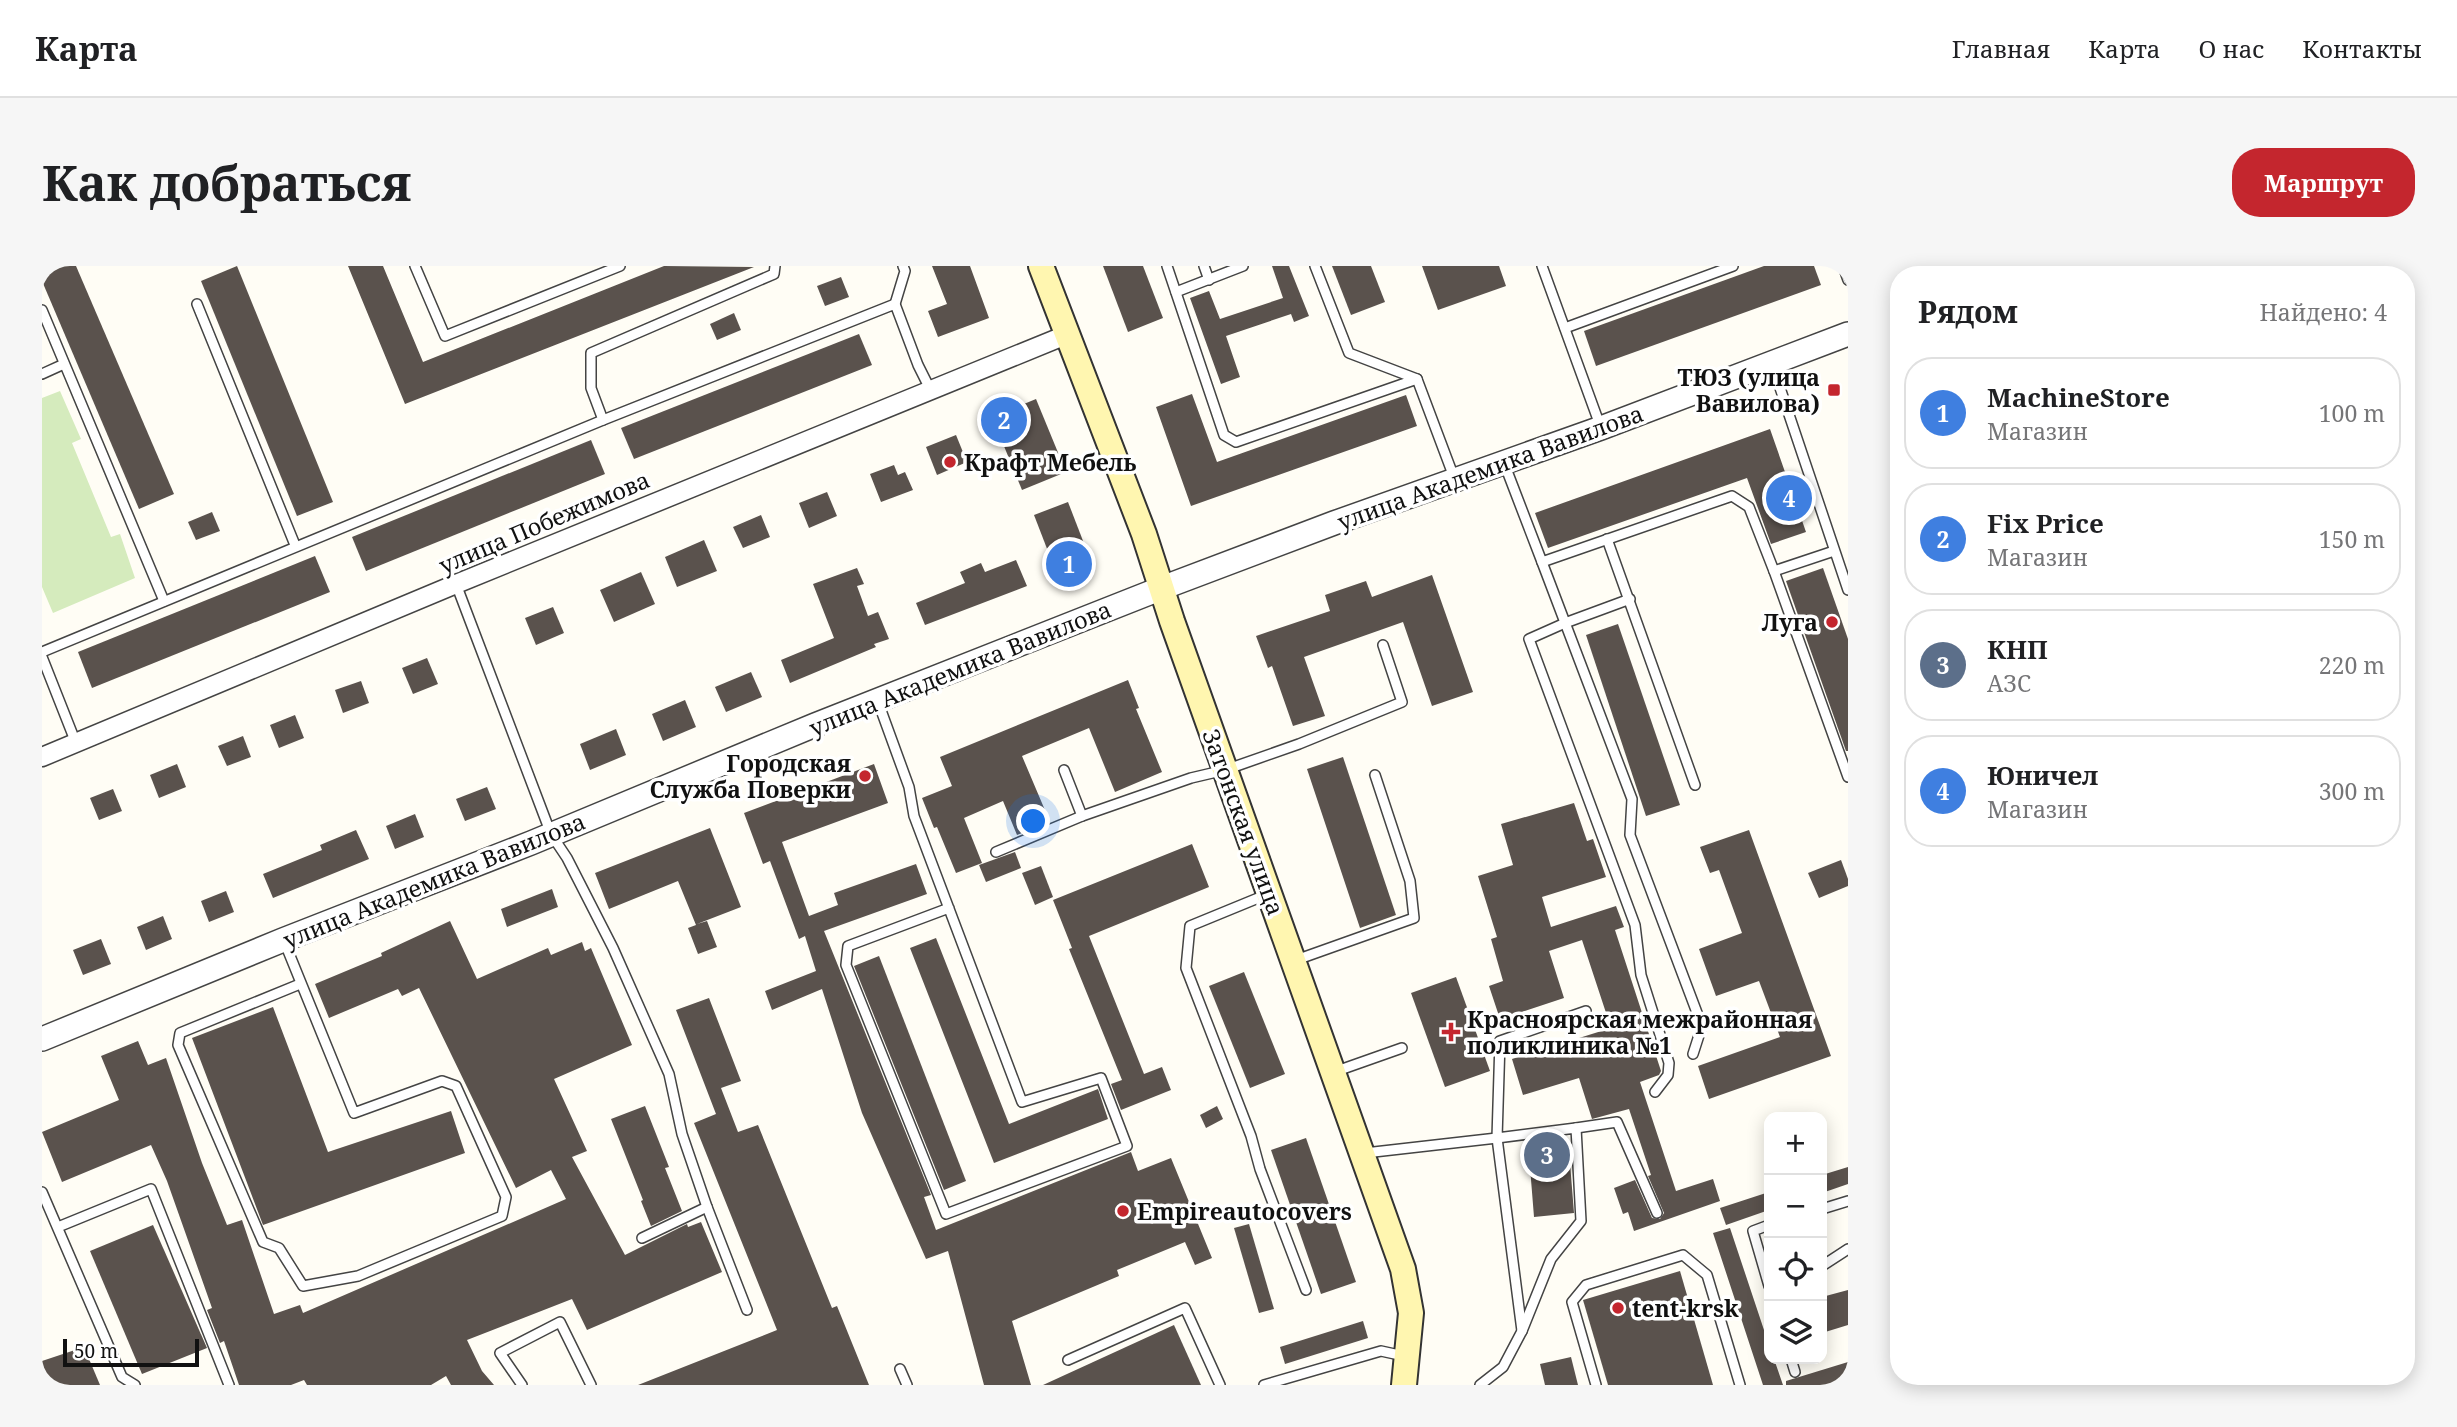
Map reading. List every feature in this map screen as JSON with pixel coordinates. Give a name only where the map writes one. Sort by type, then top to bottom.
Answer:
[{"type":"main road","name":"Затонская улица","points":[[1041,266],[1144,534],[1224,770],[1403,1269],[1411,1312],[1404,1385]]},
{"type":"street","name":"улица Академика Вавилова","points":[[42,1039],[1162,588],[1334,523],[1601,428],[1848,334]]},
{"type":"street","name":"улица Побежимова","points":[[42,757],[456,584],[1066,335]]},
{"type":"lane","points":[[415,266],[445,337],[620,266]]},
{"type":"lane","points":[[603,420],[591,388],[591,353],[774,274],[775,266]]},
{"type":"lane","points":[[903,266],[905,271],[895,304],[930,389]]},
{"type":"lane","points":[[1167,266],[1224,435],[1236,442],[1417,379]]},
{"type":"lane","points":[[1204,266],[1209,280]]},
{"type":"lane","points":[[1176,292],[1243,266]]},
{"type":"lane","points":[[1315,266],[1349,353],[1417,379],[1455,481]]},
{"type":"lane","points":[[1542,266],[1601,428]]},
{"type":"lane","points":[[1565,328],[1733,266]]},
{"type":"lane","points":[[1843,266],[1848,280]]},
{"type":"lane","points":[[197,304],[295,545]]},
{"type":"lane","points":[[42,652],[295,545],[895,304]]},
{"type":"lane","points":[[42,310],[164,601]]},
{"type":"lane","points":[[42,374],[64,364]]},
{"type":"lane","points":[[1772,364],[1848,590]]},
{"type":"lane","points":[[1504,463],[1632,799],[1630,835],[1702,1026],[1693,1054]]},
{"type":"lane","points":[[1542,562],[1732,496],[1749,507],[1848,777]]},
{"type":"lane","points":[[1607,539],[1695,786]]},
{"type":"lane","points":[[1774,571],[1834,551]]},
{"type":"lane","points":[[456,584],[551,834],[568,858],[613,948],[668,1074],[682,1134],[707,1208],[747,1310]]},
{"type":"lane","points":[[1630,599],[1530,639],[1635,925],[1641,975],[1669,1063],[1668,1075],[1655,1092]]},
{"type":"lane","points":[[996,852],[1082,816],[1299,744],[1402,702],[1384,645]]},
{"type":"lane","points":[[42,657],[76,743]]},
{"type":"lane","points":[[877,701],[909,787],[914,816],[949,908],[1022,1102],[1101,1077],[1126,1146],[946,1214],[846,965],[848,946],[949,908]]},
{"type":"lane","points":[[1064,770],[1082,816]]},
{"type":"lane","points":[[1294,961],[1415,918],[1410,881],[1375,775]]},
{"type":"lane","points":[[1270,894],[1190,926],[1186,968],[1251,1136],[1260,1169],[1306,1290]]},
{"type":"lane","points":[[283,940],[354,1113],[442,1081],[456,1086],[506,1197],[502,1216],[358,1276],[303,1286],[279,1248],[263,1242],[178,1045],[180,1033],[300,984]]},
{"type":"lane","points":[[1522,1331],[1497,1138],[1500,1041],[1586,1011]]},
{"type":"lane","points":[[1332,1073],[1402,1048]]},
{"type":"lane","points":[[1361,1153],[1617,1122],[1657,1213]]},
{"type":"lane","points":[[1480,1385],[1503,1367],[1522,1331],[1551,1258],[1581,1222],[1576,1128]]},
{"type":"lane","points":[[58,1227],[151,1189],[229,1385]]},
{"type":"lane","points":[[42,1192],[122,1377],[135,1385]]},
{"type":"lane","points":[[1827,1207],[1848,1201]]},
{"type":"lane","points":[[642,1238],[707,1208]]},
{"type":"lane","points":[[1764,1228],[1753,1231],[1764,1269]]},
{"type":"lane","points":[[1827,1263],[1848,1249]]},
{"type":"lane","points":[[1596,1385],[1572,1302],[1586,1285],[1683,1255],[1707,1275],[1740,1385]]},
{"type":"lane","points":[[1068,1360],[1185,1308],[1220,1385]]},
{"type":"lane","points":[[522,1385],[500,1353],[560,1322],[591,1385]]},
{"type":"lane","points":[[1264,1385],[1381,1351],[1408,1357]]},
{"type":"lane","points":[[1793,1364],[1795,1372]]},
{"type":"lane","points":[[900,1369],[907,1385]]},
{"type":"green space","points":[[60,391],[81,439],[72,443],[111,537],[120,534],[135,578],[53,613],[42,587],[42,398]]},
{"type":"building","points":[[49,266],[76,266],[174,494],[139,509],[42,281],[42,269]]},
{"type":"building","points":[[237,266],[333,502],[297,516],[201,281]]},
{"type":"building","points":[[348,266],[383,266],[423,362],[664,266],[754,267],[405,404]]},
{"type":"building","points":[[932,266],[970,266],[989,318],[938,337],[928,311],[947,304]]},
{"type":"building","points":[[1103,266],[1143,266],[1163,318],[1128,332]]},
{"type":"building","points":[[1272,266],[1289,266],[1309,316],[1294,322],[1291,314],[1226,336],[1240,377],[1221,384],[1190,298],[1209,291],[1220,319],[1283,298]]},
{"type":"building","points":[[1332,266],[1371,266],[1385,302],[1351,315]]},
{"type":"building","points":[[1422,266],[1499,266],[1506,286],[1438,310]]},
{"type":"building","points":[[1764,266],[1814,266],[1821,285],[1596,366],[1584,331]]},
{"type":"building","points":[[841,277],[849,297],[825,306],[817,286]]},
{"type":"building","points":[[734,313],[741,330],[717,340],[710,324]]},
{"type":"building","points":[[859,334],[872,365],[634,459],[621,428]]},
{"type":"building","points":[[1192,394],[1217,462],[1406,395],[1417,426],[1191,506],[1156,407]]},
{"type":"building","points":[[1036,399],[1066,472],[1022,490],[992,417]]},
{"type":"building","points":[[1770,429],[1806,532],[1771,544],[1747,478],[1548,548],[1535,513]]},
{"type":"building","points":[[956,435],[967,462],[937,475],[926,447]]},
{"type":"building","points":[[591,440],[605,474],[366,571],[352,537]]},
{"type":"building","points":[[894,465],[898,475],[905,472],[913,490],[881,502],[870,474]]},
{"type":"building","points":[[827,492],[837,516],[809,528],[799,503]]},
{"type":"building","points":[[1068,502],[1090,559],[1056,572],[1034,515]]},
{"type":"building","points":[[212,512],[220,531],[196,540],[188,522]]},
{"type":"building","points":[[761,515],[770,537],[743,548],[733,527]]},
{"type":"building","points":[[704,540],[717,571],[677,587],[665,557]]},
{"type":"building","points":[[315,556],[330,592],[92,688],[78,652]]},
{"type":"building","points":[[1016,560],[1027,586],[925,625],[916,603],[965,583],[960,572],[981,563],[985,572]]},
{"type":"building","points":[[857,568],[864,584],[857,586],[868,616],[878,612],[889,639],[790,683],[781,660],[834,638],[813,584]]},
{"type":"building","points":[[1823,568],[1848,639],[1848,751],[1786,581]]},
{"type":"building","points":[[641,572],[655,604],[614,622],[600,590]]},
{"type":"building","points":[[1432,575],[1473,692],[1432,706],[1403,622],[1304,657],[1325,716],[1293,726],[1272,666],[1268,668],[1256,636],[1330,611],[1325,595],[1366,581],[1372,597]]},
{"type":"building","points":[[553,607],[564,633],[536,645],[525,618]]},
{"type":"building","points":[[1618,624],[1680,805],[1646,816],[1586,635]]},
{"type":"building","points":[[427,658],[438,684],[413,694],[402,668]]},
{"type":"building","points":[[751,672],[762,697],[726,712],[715,687]]},
{"type":"building","points":[[1128,680],[1139,708],[1136,709],[1162,772],[1115,792],[1089,728],[1022,756],[1050,822],[1017,835],[1003,801],[964,818],[982,863],[956,873],[922,798],[952,786],[940,757]]},
{"type":"building","points":[[361,681],[369,703],[343,713],[335,690]]},
{"type":"building","points":[[685,700],[696,727],[663,741],[652,714]]},
{"type":"building","points":[[295,715],[304,738],[279,748],[270,725]]},
{"type":"building","points":[[616,729],[626,755],[590,770],[580,744]]},
{"type":"building","points":[[243,736],[251,757],[227,766],[218,746]]},
{"type":"building","points":[[1343,757],[1396,915],[1360,928],[1307,769]]},
{"type":"building","points":[[177,764],[186,787],[159,798],[150,775]]},
{"type":"building","points":[[874,764],[888,803],[782,842],[809,916],[838,905],[834,893],[916,864],[927,894],[824,931],[931,1195],[924,1197],[936,1230],[1131,1152],[1138,1171],[1171,1158],[1212,1258],[1195,1265],[1185,1242],[1117,1270],[1119,1276],[1012,1321],[1031,1385],[984,1385],[948,1251],[926,1259],[862,1113],[822,989],[772,1010],[765,991],[816,971],[805,936],[799,939],[770,861],[763,864],[744,813]]},
{"type":"building","points":[[487,787],[496,809],[465,821],[456,799]]},
{"type":"building","points":[[113,789],[122,811],[99,820],[90,798]]},
{"type":"building","points":[[1574,803],[1587,841],[1593,839],[1606,877],[1542,897],[1551,927],[1616,906],[1624,927],[1615,930],[1661,1071],[1659,1075],[1640,1082],[1676,1191],[1713,1179],[1720,1201],[1634,1231],[1628,1212],[1623,1214],[1614,1188],[1635,1180],[1652,1218],[1660,1219],[1664,1213],[1648,1176],[1651,1175],[1629,1109],[1592,1119],[1579,1078],[1523,1095],[1512,1059],[1611,1028],[1582,940],[1549,951],[1564,998],[1500,1019],[1489,986],[1503,981],[1491,939],[1497,937],[1478,876],[1513,865],[1501,824]]},
{"type":"building","points":[[415,814],[424,837],[395,849],[386,826]]},
{"type":"building","points":[[710,828],[741,907],[697,924],[707,921],[717,947],[698,954],[688,928],[696,925],[678,881],[609,909],[595,873]]},
{"type":"building","points":[[356,830],[369,859],[273,898],[263,874],[322,850],[320,845]]},
{"type":"building","points":[[1749,830],[1831,1056],[1709,1099],[1698,1066],[1780,1037],[1759,981],[1716,996],[1699,949],[1742,933],[1719,870],[1710,873],[1700,847]]},
{"type":"building","points":[[1192,844],[1209,887],[1089,936],[1144,1074],[1162,1067],[1171,1090],[1121,1110],[1111,1084],[1122,1080],[1069,949],[1072,948],[1053,900]]},
{"type":"building","points":[[1015,852],[1021,868],[986,882],[979,865]]},
{"type":"building","points":[[1841,860],[1848,886],[1819,898],[1808,873]]},
{"type":"building","points":[[1041,866],[1053,897],[1035,905],[1022,873]]},
{"type":"building","points":[[552,889],[558,907],[507,927],[501,909]]},
{"type":"building","points":[[226,891],[234,912],[209,922],[201,901]]},
{"type":"building","points":[[163,916],[172,939],[146,950],[137,927]]},
{"type":"building","points":[[450,921],[477,979],[548,948],[551,955],[582,942],[585,951],[591,948],[632,1045],[554,1079],[587,1151],[572,1157],[625,1255],[687,1224],[688,1227],[701,1222],[722,1272],[587,1330],[572,1299],[467,1340],[482,1371],[494,1385],[451,1385],[446,1376],[431,1385],[307,1385],[304,1380],[291,1385],[239,1385],[224,1341],[220,1343],[207,1310],[212,1308],[167,1181],[151,1145],[62,1182],[42,1132],[119,1100],[101,1056],[138,1041],[148,1065],[166,1058],[202,1163],[227,1225],[242,1220],[274,1314],[300,1305],[303,1313],[566,1199],[551,1170],[516,1188],[419,988],[402,996],[398,989],[329,1018],[315,984],[382,956],[381,953]]},
{"type":"building","points":[[936,938],[1009,1124],[1098,1089],[1108,1119],[994,1163],[910,948]]},
{"type":"building","points":[[101,939],[111,964],[83,975],[73,950]]},
{"type":"building","points":[[879,956],[966,1181],[944,1190],[854,966]]},
{"type":"building","points":[[1244,972],[1285,1074],[1250,1088],[1209,986]]},
{"type":"building","name":"Красноярская межрайонная поликлиника №1","points":[[1456,977],[1490,1071],[1445,1087],[1411,993]]},
{"type":"building","points":[[709,998],[741,1081],[721,1088],[738,1132],[758,1125],[832,1308],[837,1306],[869,1385],[638,1385],[777,1330],[694,1123],[716,1114],[676,1010]]},
{"type":"building","points":[[273,1007],[328,1152],[451,1111],[465,1153],[263,1225],[192,1038]]},
{"type":"building","points":[[645,1106],[669,1167],[665,1168],[682,1211],[651,1226],[611,1119]]},
{"type":"building","points":[[1217,1106],[1223,1119],[1206,1128],[1200,1115]]},
{"type":"building","points":[[1306,1138],[1356,1282],[1321,1294],[1271,1150]]},
{"type":"building","points":[[1558,1143],[1559,1164],[1570,1163],[1574,1213],[1534,1217],[1530,1167],[1537,1166],[1535,1145]]},
{"type":"building","points":[[1848,1167],[1848,1184],[1827,1191],[1827,1173]]},
{"type":"building","points":[[1764,1194],[1764,1212],[1726,1225],[1720,1208]]},
{"type":"building","points":[[1249,1224],[1274,1309],[1259,1313],[1234,1228]]},
{"type":"building","points":[[153,1225],[207,1348],[142,1374],[90,1251]]},
{"type":"building","points":[[1730,1228],[1764,1330],[1764,1364],[1776,1364],[1783,1385],[1763,1385],[1713,1233]]},
{"type":"building","points":[[1680,1271],[1713,1385],[1608,1385],[1583,1300]]},
{"type":"building","points":[[1848,1290],[1848,1325],[1827,1331],[1827,1296]]},
{"type":"building","points":[[1363,1321],[1368,1338],[1285,1364],[1280,1347]]},
{"type":"building","points":[[1174,1325],[1201,1385],[1043,1385]]},
{"type":"building","points":[[84,1347],[100,1385],[42,1385],[42,1361]]},
{"type":"building","points":[[1571,1357],[1578,1385],[1545,1385],[1540,1364]]},
{"type":"building","points":[[1848,1362],[1848,1385],[1786,1385],[1786,1381]]},
{"type":"place","name":"ТЮЗ (улица Вавилова)","points":[[1834,390]]},
{"type":"place","name":"Fix Price","points":[[1004,420]]},
{"type":"place","name":"Крафт Мебель","points":[[950,462]]},
{"type":"place","name":"Юничел","points":[[1789,498]]},
{"type":"place","name":"MachineStore","points":[[1069,564]]},
{"type":"place","name":"Луга","points":[[1832,622]]},
{"type":"place","name":"Городская Служба Поверки","points":[[865,776]]},
{"type":"place","name":"Красноярская межрайонная поликлиника №1","points":[[1451,1032]]},
{"type":"place","name":"КНП","points":[[1547,1155]]},
{"type":"place","name":"Empireautocovers","points":[[1123,1211]]},
{"type":"place","name":"tent-krsk","points":[[1618,1308]]}]
